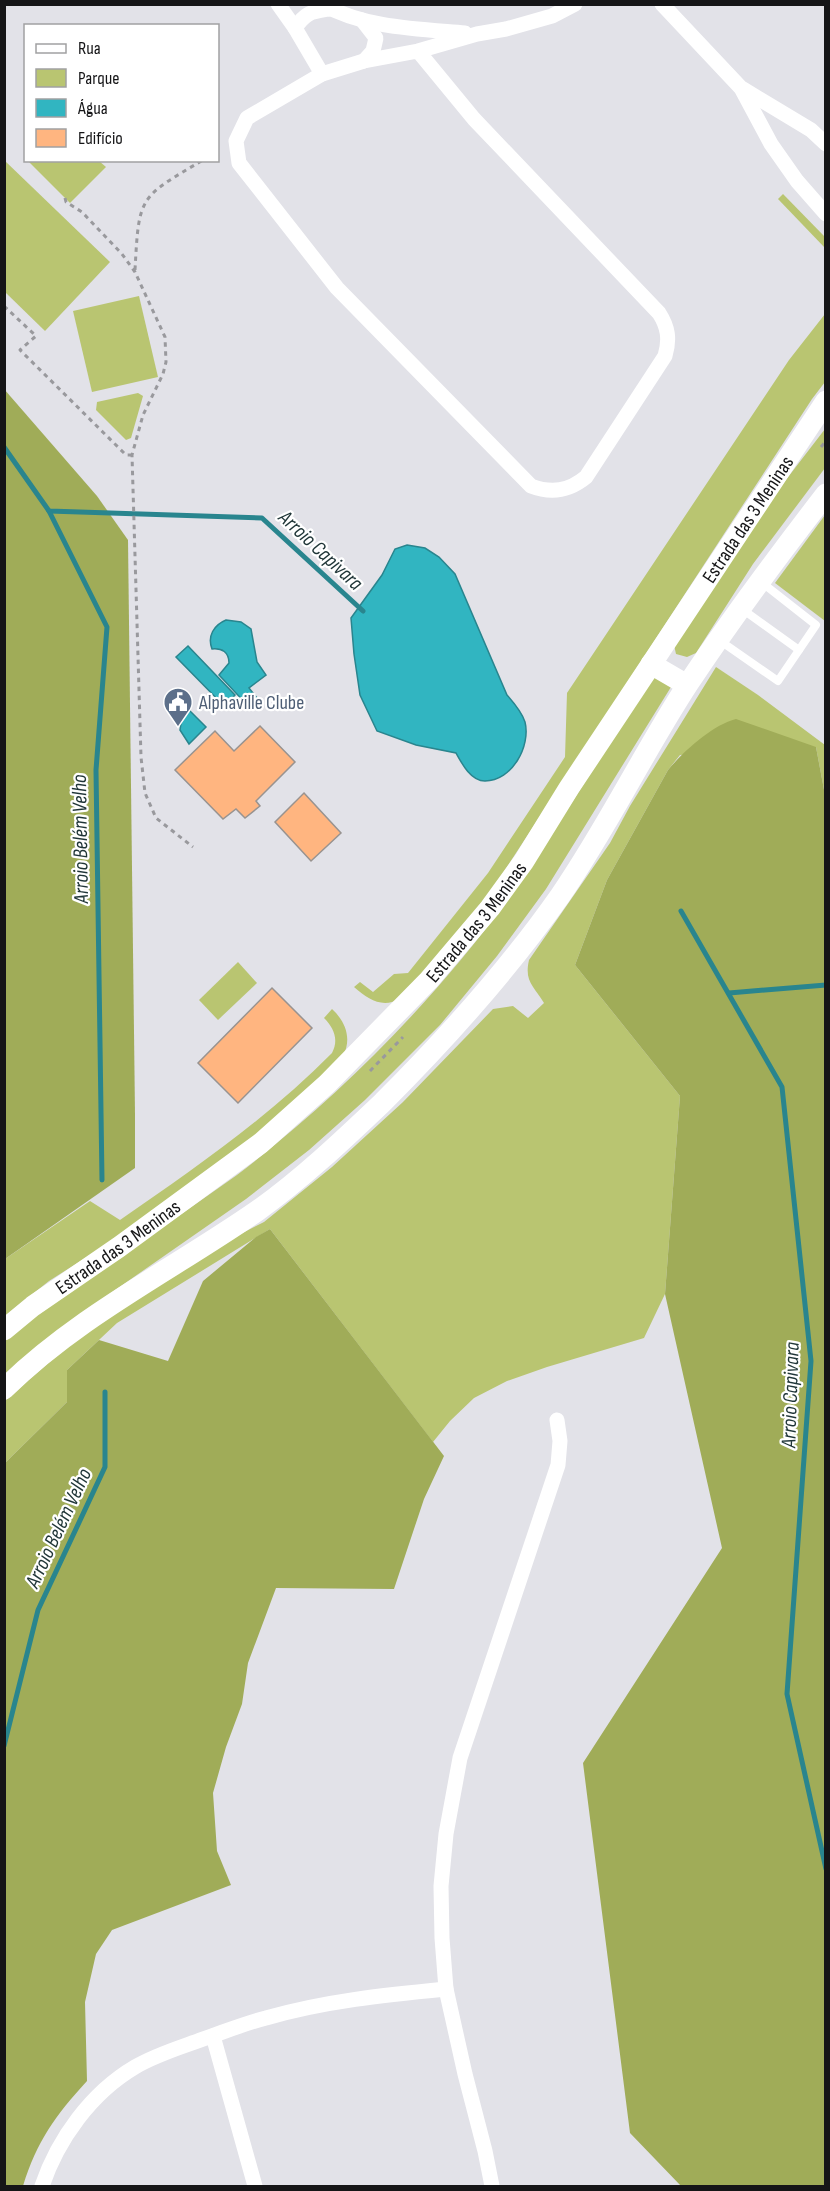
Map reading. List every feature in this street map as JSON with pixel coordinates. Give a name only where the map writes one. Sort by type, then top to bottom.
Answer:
[{"type":"main road","name":"Estrada das 3 Meninas","points":[[4,1330],[33,1306],[119,1247],[261,1143],[327,1084],[429,980],[490,908],[524,861],[569,788],[825,401]]},
{"type":"main road","points":[[4,1389],[54,1345],[122,1297],[258,1210],[328,1152],[383,1101],[467,1013],[523,946],[561,893],[687,685],[759,582],[825,494]]},
{"type":"main road","points":[[651,664],[687,685]]},
{"type":"street","points":[[278,4],[322,74]]},
{"type":"street","points":[[418,51],[474,119],[664,322],[669,343],[666,356],[586,477],[567,489],[556,492],[531,486],[337,288],[239,163],[236,141],[247,118],[322,74],[364,61],[418,51],[552,16],[575,4]]},
{"type":"street","points":[[662,4],[741,88],[771,144],[797,181],[825,214]]},
{"type":"street","points":[[295,28],[304,16],[325,7],[362,20],[405,28],[477,34]]},
{"type":"street","points":[[362,20],[376,38],[373,51],[364,61]]},
{"type":"street","points":[[741,88],[811,130],[825,144]]},
{"type":"street","points":[[492,2187],[446,1989],[441,1938],[441,1886],[453,1788],[469,1728],[558,1465],[560,1441],[557,1420]]},
{"type":"street","points":[[42,2187],[48,2167],[81,2115],[105,2089],[133,2068],[153,2057],[265,2018],[344,2001],[446,1989]]},
{"type":"street","points":[[213,2036],[255,2187]]},
{"type":"lane","points":[[719,640],[778,681],[816,625],[759,582]]},
{"type":"lane","points":[[741,608],[799,650]]},
{"type":"path","points":[[135,272],[139,218],[146,201],[159,187],[200,162]]},
{"type":"path","points":[[65,198],[69,205],[82,212],[122,254],[135,272],[165,337],[166,362],[159,385],[143,415],[132,455],[141,757],[145,793],[156,818],[193,847]]},
{"type":"path","points":[[4,306],[36,336],[20,350],[126,455],[132,455]]},
{"type":"green space","points":[[4,160],[110,262],[45,331],[5,292]]},
{"type":"green space","points":[[29,162],[100,162],[106,167],[70,203]]},
{"type":"green space","points":[[783,194],[825,237],[825,248],[778,199]]},
{"type":"green space","points":[[139,296],[158,377],[92,392],[73,311]]},
{"type":"green space","points":[[825,314],[825,382],[503,873],[485,899],[401,998],[382,1003],[365,996],[354,987],[360,982],[373,992],[394,974],[408,973],[488,873],[565,757],[567,693],[789,360]]},
{"type":"green space","points":[[4,389],[97,496],[128,540],[135,1114],[135,1168],[5,1259]]},
{"type":"green space","points":[[138,393],[143,396],[131,438],[126,440],[96,410],[97,402]]},
{"type":"green space","points":[[825,429],[825,468],[753,564],[696,653],[687,657],[676,654],[674,645],[785,481]]},
{"type":"green space","points":[[825,515],[825,621],[775,583]]},
{"type":"green space","points":[[716,667],[825,745],[825,795],[816,747],[680,755],[668,770],[607,880],[575,965],[680,1096],[665,1294],[644,1338],[507,1381],[474,1398],[450,1421],[433,1442],[270,1229],[117,1323],[67,1370],[67,1402],[5,1463],[5,1401],[62,1351],[221,1244],[264,1222],[332,1167],[403,1102],[493,1009],[513,1006],[528,1018],[544,1003],[529,979],[529,960],[610,843],[630,806]]},
{"type":"green space","points":[[652,676],[671,687],[546,889],[497,956],[440,1025],[365,1100],[309,1150],[246,1199],[75,1318],[5,1377],[4,1342],[29,1321],[237,1175],[276,1144],[349,1079],[419,1008],[482,933],[517,886]]},
{"type":"green space","points":[[736,719],[816,747],[825,795],[825,2186],[681,2186],[630,2133],[583,1763],[722,1548],[665,1294],[680,1096],[575,965],[607,880],[668,770],[708,733]]},
{"type":"green space","points":[[238,962],[257,983],[218,1020],[199,1000]]},
{"type":"green space","points":[[332,1009],[341,1019],[346,1031],[347,1043],[343,1056],[269,1126],[131,1229],[49,1281],[5,1316],[5,1259],[90,1201],[120,1220],[257,1121],[332,1053],[335,1043],[334,1034],[324,1018]]},
{"type":"green space","points":[[270,1229],[444,1456],[424,1499],[394,1589],[276,1588],[248,1663],[242,1704],[226,1747],[213,1793],[217,1851],[231,1885],[112,1930],[96,1954],[85,2002],[87,2081],[48,2130],[34,2156],[23,2186],[5,2186],[5,1463],[67,1402],[67,1370],[99,1340],[168,1361],[203,1281],[256,1237]]},
{"type":"water","points":[[407,545],[425,548],[439,557],[455,574],[507,695],[524,718],[526,731],[522,751],[511,769],[495,779],[485,781],[475,778],[467,771],[456,753],[416,745],[377,731],[360,695],[351,618],[382,575],[395,549]]},
{"type":"water","points":[[226,620],[241,622],[251,629],[257,662],[266,675],[249,688],[257,698],[249,707],[219,675],[229,663],[228,656],[219,649],[212,649],[211,635],[218,625]]},
{"type":"water","points":[[188,646],[235,695],[224,706],[176,657]]},
{"type":"water","points":[[189,710],[206,727],[189,744],[180,730],[182,717]]},
{"type":"building","points":[[260,726],[295,762],[256,801],[260,806],[245,818],[236,809],[223,819],[175,770],[215,731],[234,751]]},
{"type":"building","points":[[304,793],[341,833],[311,861],[275,822]]},
{"type":"building","points":[[272,988],[312,1028],[238,1103],[198,1063]]},
{"type":"waterway","name":"Arroio Capivara","points":[[4,447],[49,511],[262,518],[363,611]]},
{"type":"waterway","name":"Arroio Belém Velho","points":[[49,511],[107,627],[96,770],[102,1180]]},
{"type":"waterway","name":"Arroio Capivara","points":[[681,911],[782,1087],[811,1361],[787,1694],[826,1869]]},
{"type":"waterway","points":[[729,993],[826,985]]},
{"type":"waterway","name":"Arroio Belém Velho","points":[[4,1746],[38,1610],[105,1467],[105,1392]]},
{"type":"place","name":"Alphaville Clube","points":[[178,728]]}]
